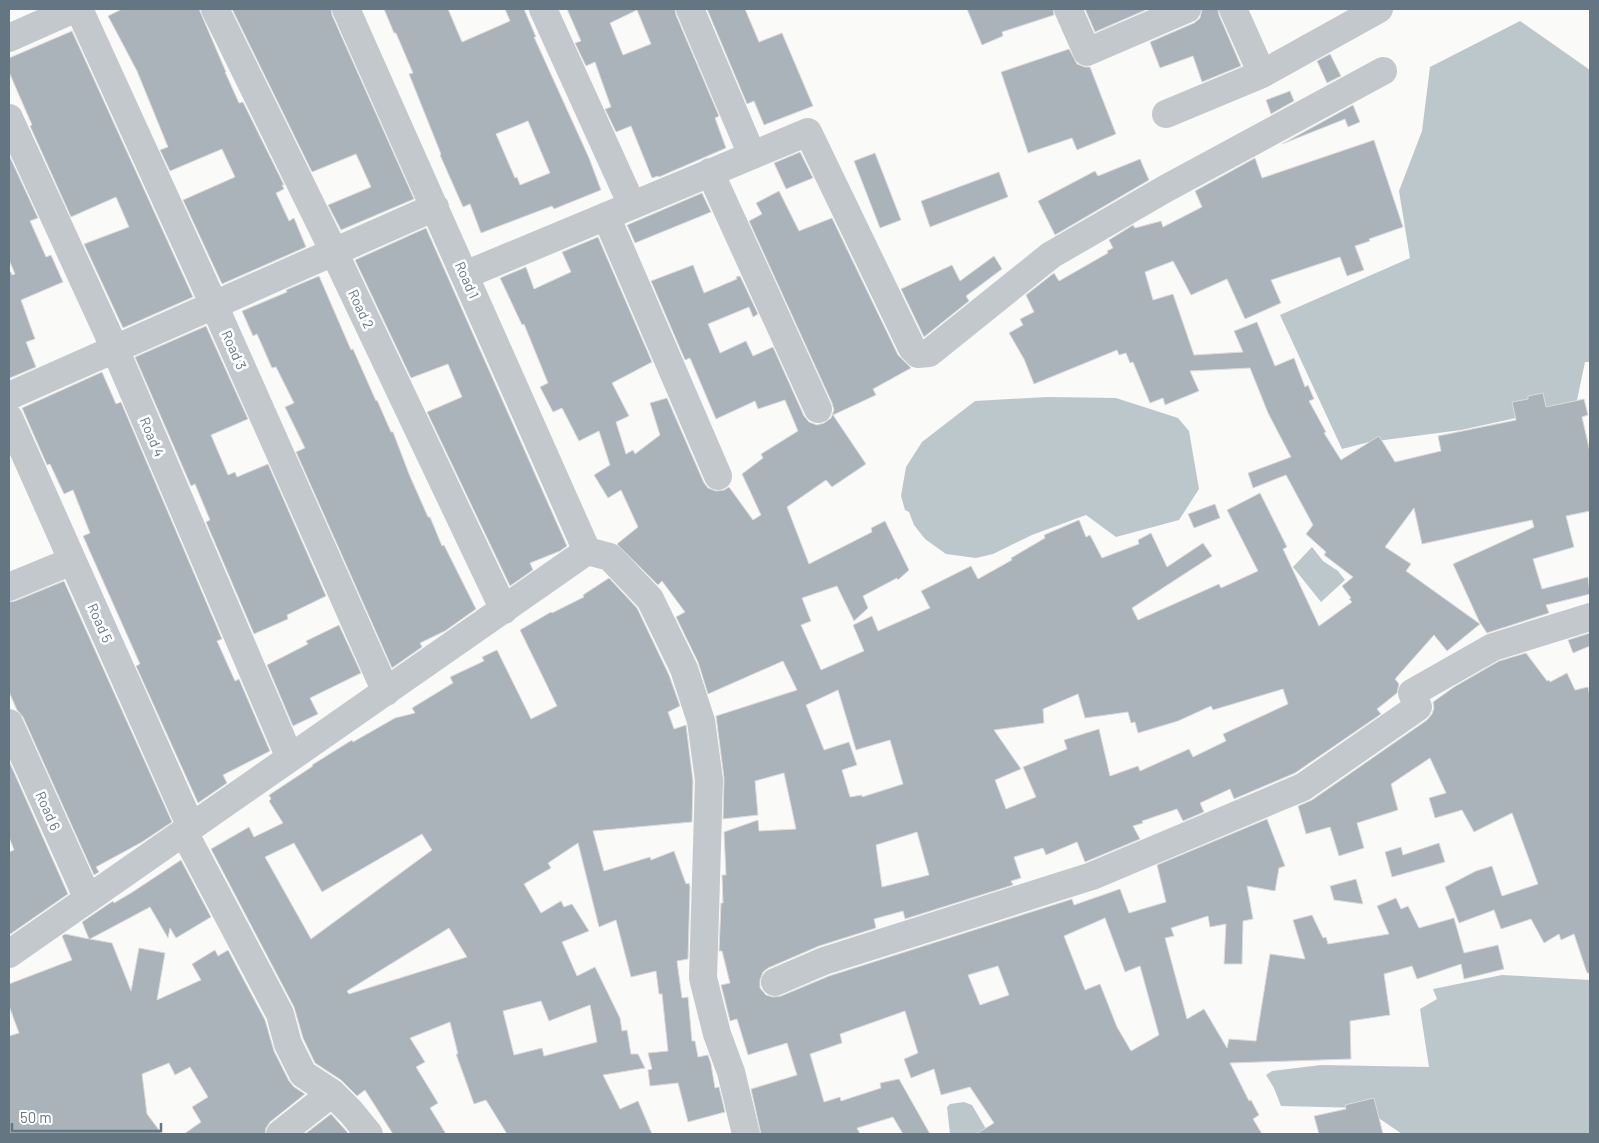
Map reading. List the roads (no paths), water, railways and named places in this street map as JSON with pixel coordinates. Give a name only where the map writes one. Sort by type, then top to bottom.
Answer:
[{"type":"street","points":[[9,38],[74,9]]},
{"type":"street","name":"Road 3","points":[[80,9],[386,692]]},
{"type":"street","name":"Road 2","points":[[215,9],[334,252],[504,610]]},
{"type":"street","name":"Road 1","points":[[346,9],[588,552]]},
{"type":"street","points":[[543,9],[632,205]]},
{"type":"street","points":[[690,9],[752,155]]},
{"type":"street","points":[[1068,9],[1087,52],[1187,9]]},
{"type":"street","points":[[1234,9],[1262,74]]},
{"type":"street","points":[[1166,114],[1262,74],[1379,9]]},
{"type":"street","points":[[464,275],[808,132],[912,348],[918,354],[929,353],[1051,255],[1165,189],[1383,70]]},
{"type":"street","name":"Road 4","points":[[9,118],[115,349],[290,758]]},
{"type":"street","points":[[710,172],[818,409]]},
{"type":"street","points":[[9,396],[434,207]]},
{"type":"street","points":[[606,216],[718,476]]},
{"type":"street","name":"Road 5","points":[[9,418],[188,829],[280,1014],[288,1044],[303,1074],[332,1093],[369,1134]]},
{"type":"street","points":[[9,954],[588,552],[610,558],[650,599],[684,669],[701,721],[709,780],[703,978],[718,1034],[731,1072],[746,1134]]},
{"type":"street","points":[[9,587],[72,561]]},
{"type":"street","points":[[775,982],[824,960],[1092,876],[1303,787],[1418,707],[1412,693],[1493,648],[1590,617]]},
{"type":"street","name":"Road 6","points":[[9,723],[88,899]]},
{"type":"street","points":[[280,1134],[332,1093]]}]
